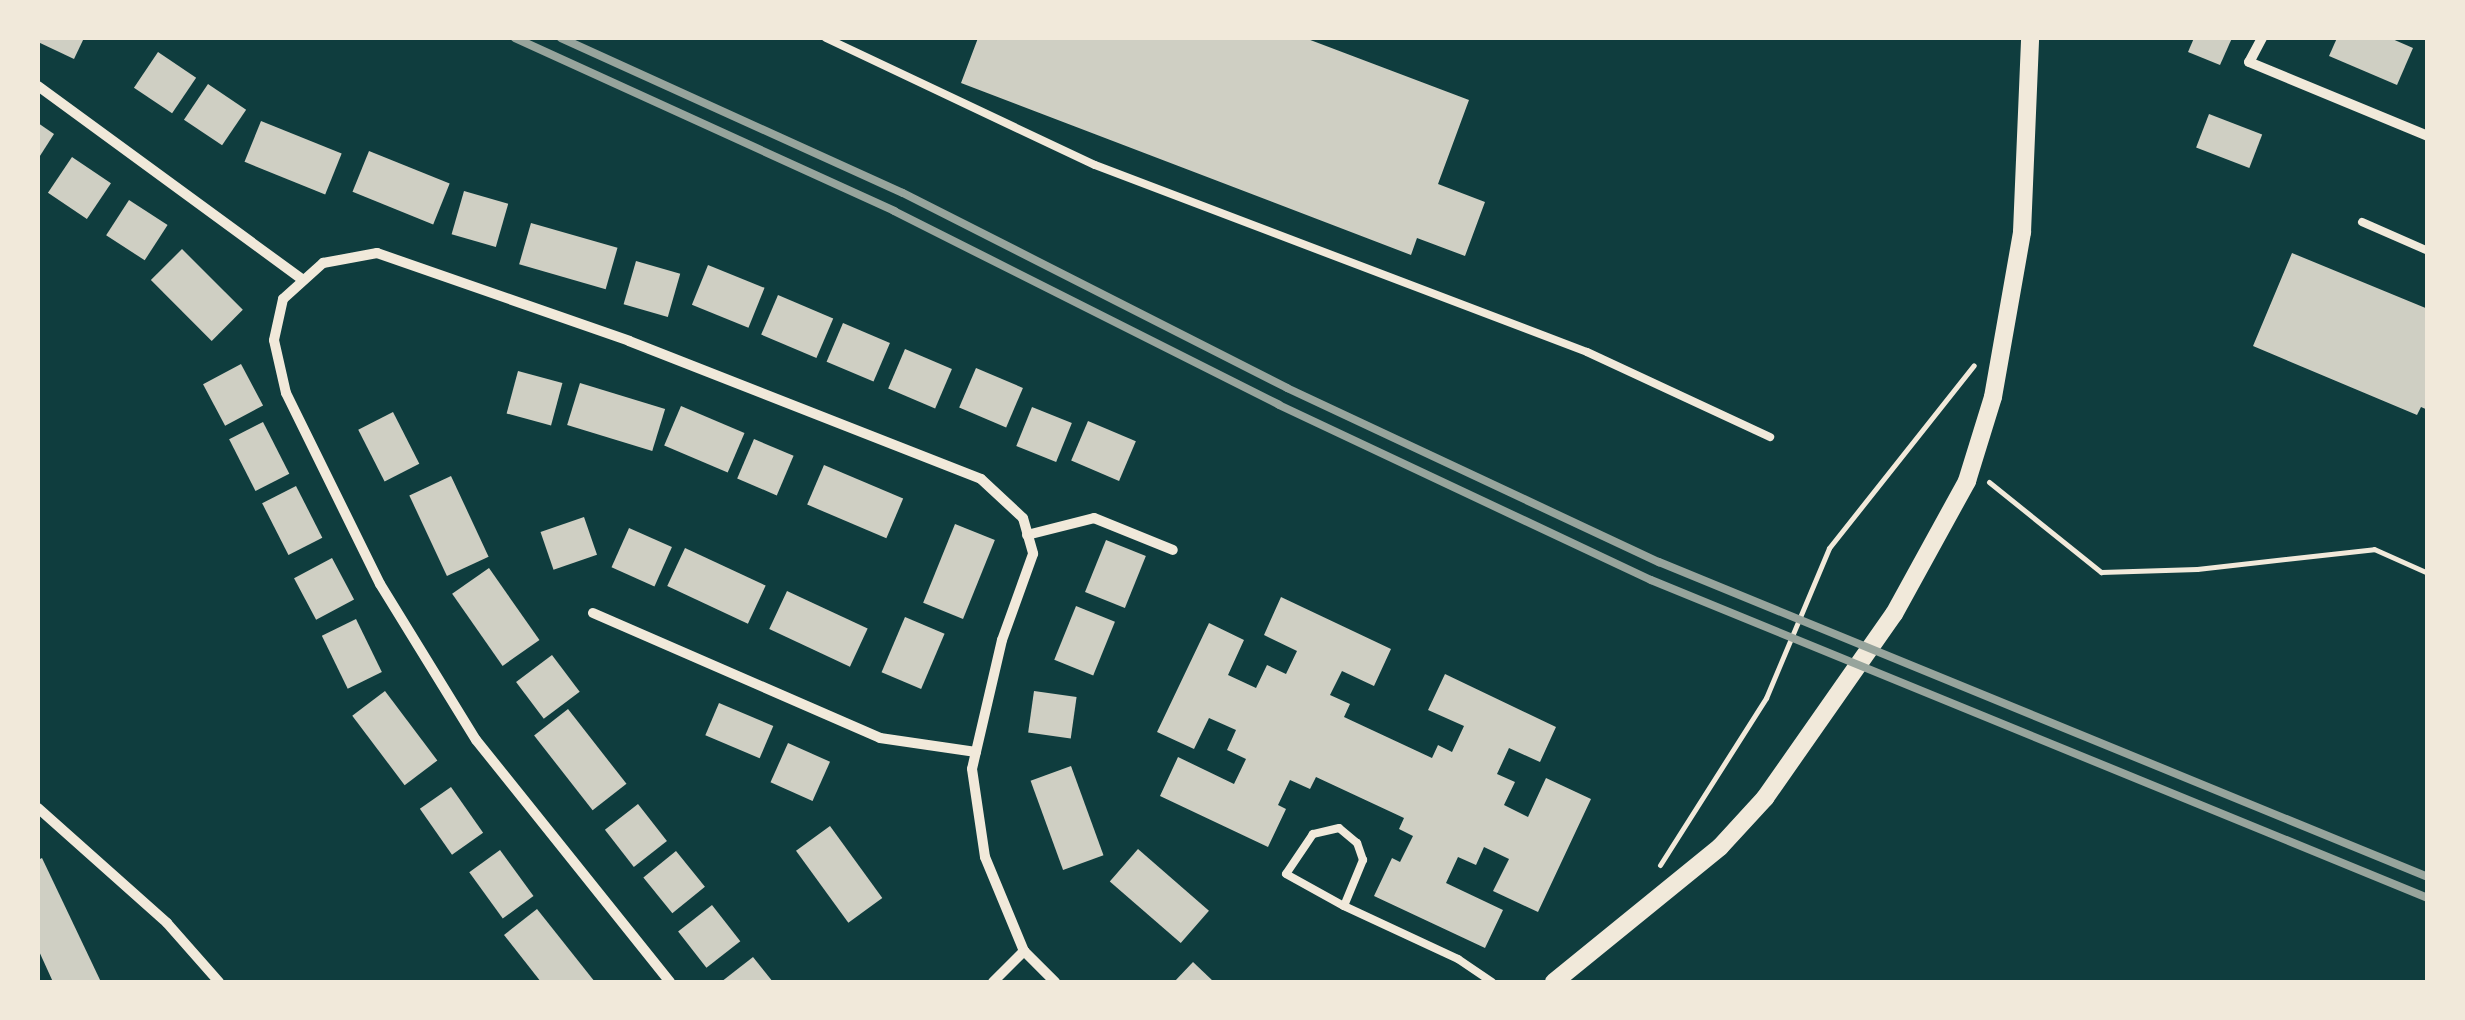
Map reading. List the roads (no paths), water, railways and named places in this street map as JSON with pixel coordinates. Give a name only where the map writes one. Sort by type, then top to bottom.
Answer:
[{"type":"street","points":[[1554,982],[1720,847],[1765,798],[1894,614],[1971,468],[1993,397],[2022,232],[2030,38]]},
{"type":"street","points":[[2262,38],[2249,62],[2428,136]]},
{"type":"street","points":[[38,86],[302,279]]},
{"type":"street","points":[[670,982],[476,740],[380,584],[286,393],[274,340],[282,298],[323,263],[377,252],[611,334],[981,479],[1023,518],[1033,554],[1002,640],[972,769],[985,857],[1024,951],[1056,982]]},
{"type":"street","points":[[1027,535],[1094,518],[1173,550]]},
{"type":"street","points":[[594,613],[880,738],[976,752]]},
{"type":"street","points":[[38,808],[167,923],[218,982]]},
{"type":"street","points":[[993,982],[1024,951]]},
{"type":"lane","points":[[827,38],[1095,165],[1587,352],[1770,437]]},
{"type":"lane","points":[[2362,222],[2428,251]]},
{"type":"lane","points":[[1344,906],[1362,860],[1357,842],[1340,828],[1313,834],[1286,874],[1344,906],[1458,959],[1492,982]]},
{"type":"railway","points":[[515,38],[894,211],[1279,405],[1651,580],[2428,898]]},
{"type":"railway","points":[[561,38],[903,193],[1287,388],[1659,562],[2428,877]]}]
